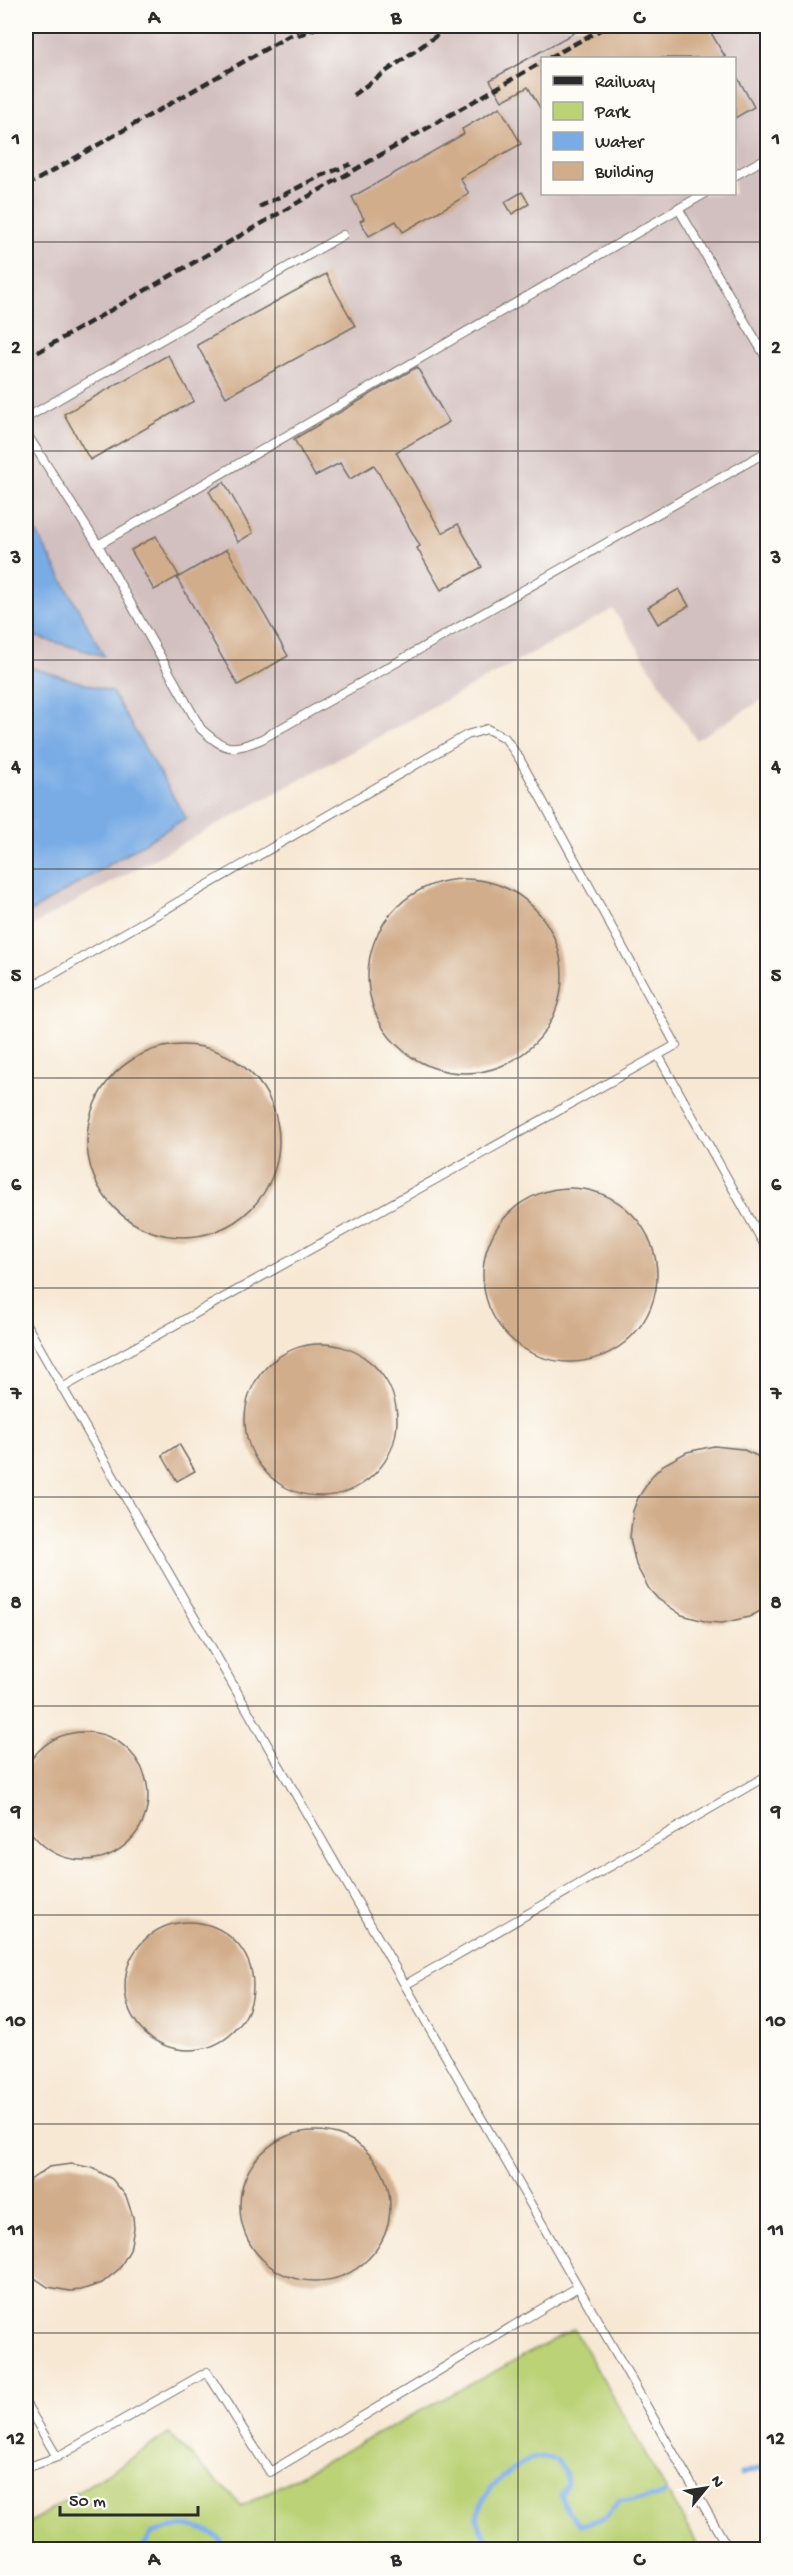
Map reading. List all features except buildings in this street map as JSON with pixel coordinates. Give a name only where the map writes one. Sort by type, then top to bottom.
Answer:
[{"type":"lane","points":[[736,175],[768,157]]},
{"type":"lane","points":[[98,545],[702,195]]},
{"type":"lane","points":[[678,208],[768,361]]},
{"type":"lane","points":[[26,418],[344,235]]},
{"type":"lane","points":[[26,433],[98,545],[201,729],[217,743],[236,749],[262,739],[768,452]]},
{"type":"lane","points":[[26,990],[457,741],[487,729],[505,738],[519,758],[676,1045],[62,1388]]},
{"type":"lane","points":[[658,1055],[768,1251]]},
{"type":"lane","points":[[26,1324],[729,2550]]},
{"type":"lane","points":[[405,1985],[768,1775]]},
{"type":"lane","points":[[26,2468],[57,2457],[207,2372],[270,2472],[578,2287]]},
{"type":"lane","points":[[26,2404],[57,2457]]},
{"type":"shaded area","points":[[26,26],[767,26],[767,697],[696,740],[613,609],[26,929]]},
{"type":"green space","points":[[574,2329],[700,2549],[26,2549],[26,2525],[169,2434],[242,2506]]},
{"type":"water","points":[[26,513],[104,656],[26,634]]},
{"type":"water","points":[[26,666],[112,692],[186,818],[26,915]]},
{"type":"waterway","points":[[502,2550],[481,2531],[478,2520],[480,2508],[486,2496],[507,2473],[532,2459],[542,2457],[556,2460],[565,2472],[568,2484],[561,2495],[567,2511],[581,2525],[605,2518],[619,2501],[656,2497],[665,2493]]},
{"type":"waterway","points":[[741,2474],[768,2466]]},
{"type":"waterway","points":[[141,2550],[152,2533],[188,2526],[204,2530],[221,2540],[221,2550]]},
{"type":"waterway","points":[[287,2550],[303,2546],[306,2550]]},
{"type":"railway","points":[[26,186],[306,26]]},
{"type":"railway","points":[[298,36],[320,26]]},
{"type":"railway","points":[[353,95],[450,26]]},
{"type":"railway","points":[[551,57],[607,26]]},
{"type":"railway","points":[[26,359],[541,63]]},
{"type":"railway","points":[[259,207],[321,176],[351,164]]}]
